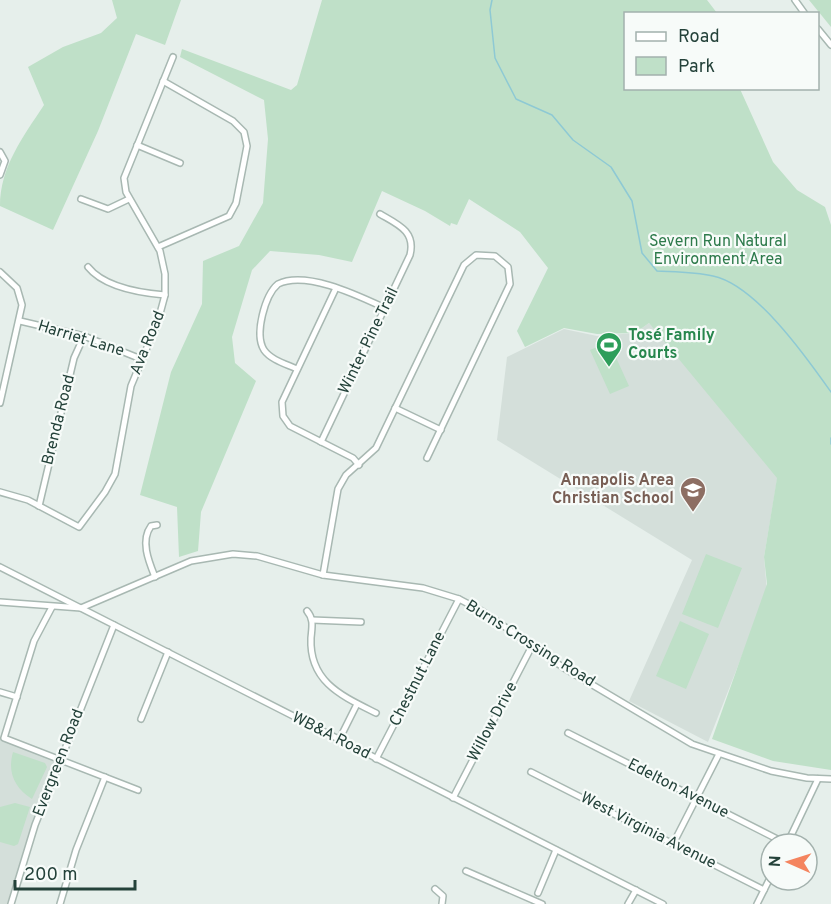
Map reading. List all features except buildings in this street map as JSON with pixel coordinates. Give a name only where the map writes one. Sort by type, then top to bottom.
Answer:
[{"type":"street","points":[[819,30],[831,45]]},
{"type":"street","name":"Ava Road","points":[[39,506],[79,527],[105,492],[115,474],[122,424],[131,386],[158,321],[165,295],[165,274],[158,247],[129,199],[124,178],[172,57]]},
{"type":"street","points":[[158,247],[229,216],[236,203],[247,146],[244,132],[233,121],[163,81]]},
{"type":"street","points":[[137,145],[180,163]]},
{"type":"street","points":[[0,152],[5,161],[0,175]]},
{"type":"street","points":[[81,199],[108,209],[129,199]]},
{"type":"street","name":"Winter Pine Trail","points":[[321,441],[410,255],[412,239],[407,231],[380,214]]},
{"type":"street","points":[[323,575],[329,551],[336,495],[346,476],[373,454],[464,265],[476,255],[495,256],[508,267],[510,284],[427,458]]},
{"type":"street","points":[[88,267],[95,275],[135,290],[165,295]]},
{"type":"street","points":[[0,272],[14,283],[20,294],[22,309],[0,404]]},
{"type":"street","points":[[297,369],[269,355],[262,345],[261,331],[268,296],[278,284],[289,280],[336,288],[385,308]]},
{"type":"street","points":[[336,288],[282,402],[282,416],[290,426],[353,458],[359,465]]},
{"type":"street","name":"Harriet Lane","points":[[20,321],[84,336],[141,359]]},
{"type":"street","name":"Brenda Road","points":[[39,506],[74,358],[84,336]]},
{"type":"street","points":[[395,408],[441,430]]},
{"type":"street","points":[[0,492],[39,506]]},
{"type":"street","points":[[155,577],[147,556],[147,535],[151,526],[157,525]]},
{"type":"street","name":"Burns Crossing Road","points":[[81,608],[199,558],[233,554],[264,558],[323,575],[423,588],[459,599],[482,611],[532,646],[682,739],[771,771],[831,779]]},
{"type":"street","name":"WB&A Road","points":[[0,567],[663,904]]},
{"type":"street","name":"Chestnut Lane","points":[[376,759],[459,599]]},
{"type":"street","points":[[0,602],[81,608]]},
{"type":"street","points":[[52,607],[36,634],[4,738],[138,790]]},
{"type":"street","points":[[307,611],[312,620],[311,642],[316,671],[334,691],[376,713]]},
{"type":"street","points":[[312,620],[361,622]]},
{"type":"street","name":"Evergreen Road","points":[[11,904],[35,825],[114,625]]},
{"type":"street","name":"Willow Drive","points":[[453,798],[532,646]]},
{"type":"street","points":[[141,718],[168,652]]},
{"type":"street","points":[[0,692],[17,697]]},
{"type":"street","points":[[339,740],[357,704]]},
{"type":"street","name":"Edelton Avenue","points":[[568,733],[764,832]]},
{"type":"street","points":[[673,844],[719,754]]},
{"type":"street","name":"West Virginia Avenue","points":[[531,772],[759,887]]},
{"type":"street","points":[[60,904],[76,850],[105,777]]},
{"type":"street","points":[[793,832],[818,779]]},
{"type":"street","points":[[538,893],[556,850]]},
{"type":"street","points":[[466,871],[542,904]]},
{"type":"street","points":[[435,889],[443,896],[442,904]]},
{"type":"street","points":[[628,904],[636,890]]},
{"type":"shaded area","name":"Annapolis Area Christian School","points":[[649,323],[779,468],[764,557],[767,592],[708,742],[629,701],[692,560],[497,440],[507,357],[564,329],[597,336],[635,333]]},
{"type":"shaded area","points":[[0,739],[56,762],[33,821],[7,904],[0,904]]},
{"type":"green space","points":[[112,0],[181,0],[165,45],[136,34],[98,131],[53,230],[0,206],[8,165],[44,105],[28,67],[63,47],[101,33],[117,18]]},
{"type":"green space","name":"Severn Run Natural Environment Area","points":[[322,0],[707,0],[716,12],[624,12],[624,90],[740,90],[773,162],[797,190],[825,207],[831,225],[831,770],[773,761],[712,739],[767,584],[764,557],[777,478],[649,323],[635,333],[597,334],[564,328],[525,347],[517,331],[548,268],[520,232],[469,199],[457,225],[451,223],[450,226],[425,211],[382,191],[352,262],[319,255],[270,251],[252,270],[232,337],[235,363],[256,381],[201,512],[198,551],[179,557],[177,507],[140,495],[171,372],[202,304],[203,261],[239,246],[263,203],[268,139],[264,100],[180,57],[182,49],[291,90],[297,85]]},
{"type":"green space","points":[[809,0],[831,0],[831,27],[819,12]]},
{"type":"green space","name":"Tosé Family Courts","points":[[609,342],[629,386],[610,394],[590,350]]},
{"type":"green space","points":[[706,554],[742,568],[718,628],[682,614]]},
{"type":"green space","points":[[680,621],[709,634],[686,689],[656,676]]},
{"type":"green space","points":[[13,752],[45,763],[47,767],[32,799],[21,790],[14,779],[11,767]]},
{"type":"green space","points":[[15,803],[30,807],[18,844],[14,846],[0,842],[0,807]]},
{"type":"waterway","points":[[492,0],[490,10],[495,58],[516,99],[552,115],[573,140],[611,167],[632,201],[642,253],[657,271],[713,276],[729,282],[746,293],[779,325],[831,392]]},
{"type":"waterway","points":[[831,438],[831,444]]},
{"type":"place","name":"Tosé Family Courts","points":[[609,368]]},
{"type":"place","name":"Annapolis Area Christian School","points":[[693,513]]}]
